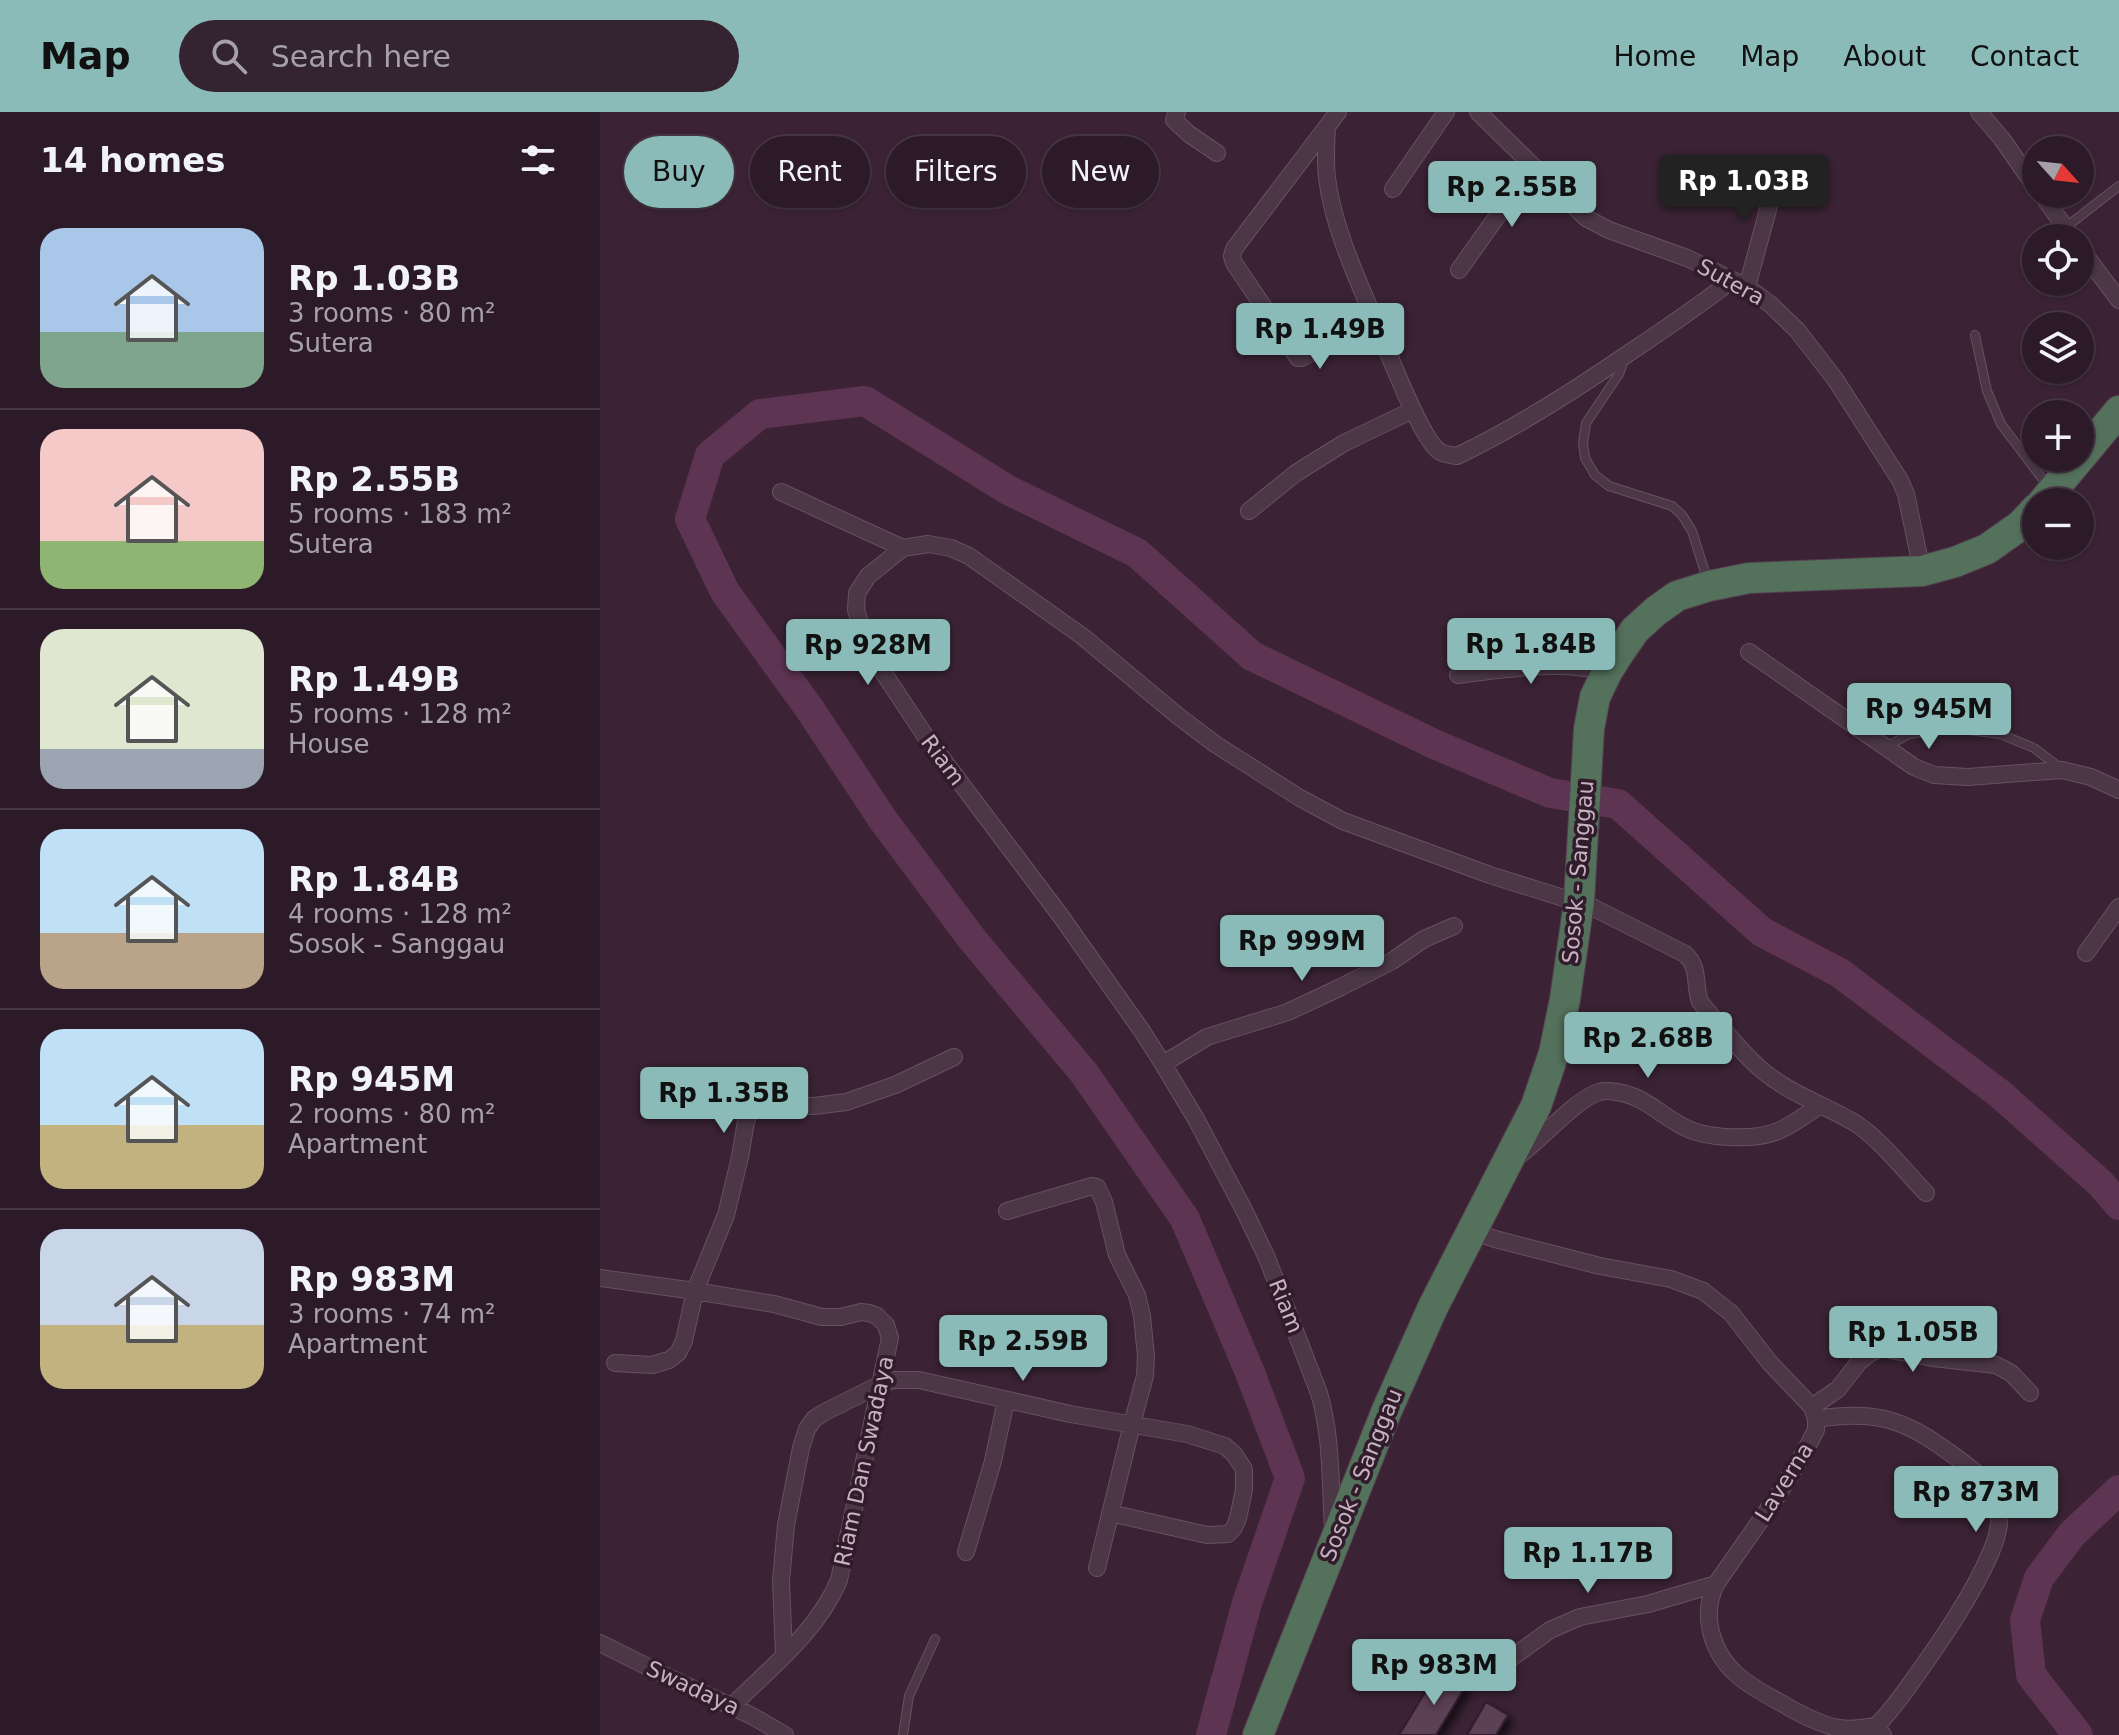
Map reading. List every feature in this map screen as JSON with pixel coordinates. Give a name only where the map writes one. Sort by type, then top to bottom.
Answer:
[{"type":"highway","name":"Sosok - Sanggau","points":[[2055,488],[2119,411]]},
{"type":"highway","name":"Sosok - Sanggau","points":[[1258,1735],[1387,1410],[1433,1307],[1536,1106],[1554,1053],[1579,902],[1589,739],[1595,697],[1607,672],[1635,630],[1677,596],[1749,578],[1922,571],[1987,549],[2022,524]]},
{"type":"street","points":[[1177,112],[1174,120],[1217,153]]},
{"type":"street","points":[[1338,112],[1234,249],[1232,256],[1298,358],[1375,321]]},
{"type":"street","points":[[1393,189],[1446,112]]},
{"type":"street","name":"Sutera","points":[[1478,112],[1586,218],[1609,230],[1687,258],[1739,284],[1783,316],[1835,379],[1900,480],[1906,494],[1922,571]]},
{"type":"street","points":[[1979,112],[2022,168]]},
{"type":"street","points":[[1327,127],[1327,180],[1352,268],[1413,410],[1431,444],[1439,451],[1457,456],[1580,387],[1696,308],[1739,284],[1779,169]]},
{"type":"street","points":[[1459,270],[1533,166]]},
{"type":"street","points":[[2094,267],[2119,300]]},
{"type":"street","points":[[1249,511],[1296,473],[1344,443],[1413,410]]},
{"type":"street","points":[[781,492],[903,548],[928,544],[951,548],[969,556],[1082,636],[1215,744],[1300,798],[1343,821],[1500,878],[1579,902],[1685,954],[1691,960],[1700,1002],[1766,1074],[1855,1123],[1926,1193]]},
{"type":"street","name":"Riam","points":[[903,548],[868,576],[857,593],[856,610],[869,651],[926,737],[1060,915],[1163,1064],[1244,1210],[1267,1258],[1326,1415],[1334,1540]]},
{"type":"street","points":[[1749,652],[1914,767],[1934,775],[1968,777],[2062,770],[2091,777],[2119,790]]},
{"type":"street","points":[[1458,675],[1567,665],[1607,672]]},
{"type":"street","points":[[2086,953],[2119,907]]},
{"type":"street","points":[[1163,1064],[1207,1037],[1288,1012],[1339,988],[1392,961],[1424,939],[1454,926]]},
{"type":"street","points":[[615,1363],[652,1365],[669,1360],[678,1353],[684,1341],[695,1291],[726,1215],[750,1112],[766,1104],[814,1106],[846,1102],[895,1085],[954,1057]]},
{"type":"street","points":[[1508,1163],[1539,1141],[1590,1095],[1602,1090],[1633,1095],[1682,1127],[1725,1136],[1764,1136],[1781,1130],[1820,1105]]},
{"type":"street","points":[[1007,1211],[1092,1186],[1099,1190],[1117,1255],[1137,1295],[1145,1338],[1145,1376],[1097,1568]]},
{"type":"street","points":[[1472,1231],[1600,1266],[1671,1279],[1703,1291],[1731,1313],[1814,1413],[1885,1418],[1904,1424],[1929,1438],[1983,1480],[1993,1492],[1999,1511],[1998,1528],[1981,1574],[1936,1648],[1880,1730]]},
{"type":"street","name":"Riam Dan Swadaya","points":[[600,1278],[774,1304],[822,1317],[841,1317],[861,1312],[877,1316],[886,1325],[890,1338],[839,1580],[832,1599],[818,1619],[731,1707]]},
{"type":"street","points":[[1814,1413],[1859,1362],[1880,1348],[1996,1365],[2011,1373],[2030,1393]]},
{"type":"street","points":[[784,1655],[782,1552],[807,1429],[823,1413],[879,1385],[893,1380],[919,1380],[1070,1414],[1187,1434],[1225,1446],[1244,1469],[1244,1490],[1238,1518],[1228,1534],[1219,1536],[1184,1531],[1110,1513]]},
{"type":"street","points":[[966,1552],[993,1461],[1006,1400]]},
{"type":"street","name":"Laverna","points":[[1814,1413],[1816,1430],[1805,1451],[1709,1597],[1707,1613],[1710,1631],[1721,1657],[1736,1674],[1802,1715],[1836,1728],[1880,1730]]},
{"type":"street","points":[[1492,1672],[1550,1630],[1580,1617],[1648,1604],[1716,1584]]},
{"type":"street","name":"Swadaya","points":[[600,1643],[785,1735]]},
{"type":"lane","points":[[2079,224],[2119,186]]},
{"type":"lane","points":[[1975,335],[1987,391],[2001,424],[2037,488]]},
{"type":"lane","points":[[1626,356],[1619,374],[1586,423],[1583,443],[1585,458],[1595,475],[1609,486],[1672,506],[1682,515],[1692,531],[1709,586]]},
{"type":"lane","points":[[1885,747],[1909,734],[1953,728],[2000,734],[2034,748],[2062,770]]},
{"type":"lane","points":[[903,1735],[909,1696],[935,1639]]},
{"type":"building","points":[[1438,1671],[1465,1687],[1436,1735],[1399,1735]]},
{"type":"building","points":[[1486,1702],[1508,1715],[1496,1735],[1467,1735]]},
{"type":"waterway","points":[[1211,1735],[1247,1603],[1290,1478],[1249,1370],[1185,1219],[1084,1073],[972,939],[883,820],[809,708],[725,592],[690,519],[710,455],[760,414],[865,401],[1008,490],[1137,553],[1252,656],[1434,744],[1550,793],[1618,804],[1762,932],[1840,973],[2000,1094],[2100,1183],[2119,1205]]},
{"type":"waterway","points":[[2078,1735],[2031,1675],[2025,1620],[2039,1578],[2072,1534],[2119,1490]]}]
